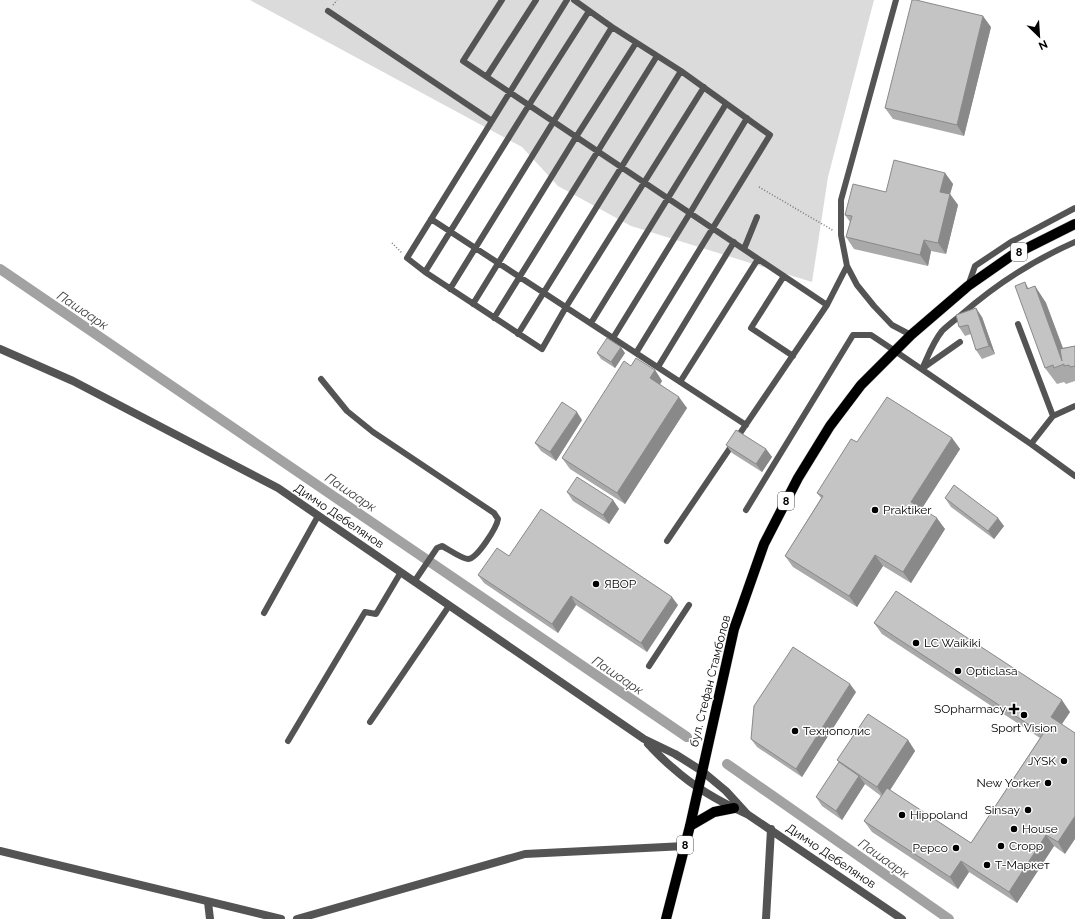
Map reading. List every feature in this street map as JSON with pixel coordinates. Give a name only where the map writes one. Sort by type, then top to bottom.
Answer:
[{"type":"main road","name":"бул. Стефан Стамболов","points":[[666,919],[699,788],[734,629],[764,544],[798,478],[830,426],[862,385],[911,335],[968,286],[1011,256],[1075,224]]},
{"type":"main road","points":[[690,826],[714,812],[734,808]]},
{"type":"street","name":"Димчо Дебелянов","points":[[0,349],[73,381],[271,484],[644,739],[675,754],[702,771],[726,790],[747,814]]},
{"type":"street","name":"Димчо Дебелянов","points":[[644,739],[672,768],[699,788],[722,802],[747,814],[902,919]]},
{"type":"street","points":[[766,919],[771,830]]},
{"type":"street","points":[[297,919],[525,854],[685,846]]},
{"type":"street","points":[[0,851],[281,919]]},
{"type":"street","points":[[208,902],[210,919]]},
{"type":"lane","points":[[502,0],[463,61],[827,305]]},
{"type":"lane","points":[[487,76],[536,0]]},
{"type":"lane","points":[[566,0],[406,258],[518,334],[542,349],[566,307],[704,87]]},
{"type":"lane","points":[[574,0],[636,43],[681,71],[770,135],[636,353]]},
{"type":"lane","points":[[896,0],[841,200],[841,235],[847,266],[857,285],[892,325],[911,335]]},
{"type":"lane","points":[[328,11],[492,121]]},
{"type":"lane","points":[[426,272],[589,11]]},
{"type":"lane","points":[[450,289],[474,247],[612,27]]},
{"type":"lane","points":[[473,304],[636,43]]},
{"type":"lane","points":[[494,318],[656,56]]},
{"type":"lane","points":[[518,334],[681,71]]},
{"type":"lane","points":[[591,323],[726,104]]},
{"type":"lane","points":[[613,338],[747,118]]},
{"type":"lane","points":[[968,286],[975,266],[1011,242],[1075,208]]},
{"type":"lane","points":[[744,249],[757,217]]},
{"type":"lane","points":[[431,219],[746,425]]},
{"type":"lane","points":[[658,368],[734,242]]},
{"type":"lane","points":[[922,369],[932,346],[943,331],[982,297],[1015,274],[1052,252],[1075,242]]},
{"type":"lane","points":[[680,382],[758,259]]},
{"type":"lane","points":[[668,541],[827,305],[847,266]]},
{"type":"lane","points":[[784,276],[751,328],[793,356]]},
{"type":"lane","points":[[1018,324],[1053,416]]},
{"type":"lane","points":[[746,510],[853,335],[871,336],[895,351],[1075,476]]},
{"type":"lane","points":[[922,369],[960,342]]},
{"type":"lane","points":[[321,380],[346,411],[373,432],[494,513],[498,519],[497,525],[484,545],[472,558],[467,559],[442,546],[437,548],[414,582]]},
{"type":"lane","points":[[1031,444],[1053,416],[1075,406]]},
{"type":"lane","points":[[264,613],[318,516]]},
{"type":"lane","points":[[288,741],[365,612],[376,614],[401,572]]},
{"type":"lane","points":[[649,666],[689,605]]},
{"type":"lane","points":[[370,722],[449,606]]},
{"type":"path","points":[[760,187],[841,235]]},
{"type":"path","points":[[392,243],[406,258]]},
{"type":"shaded area","points":[[250,0],[874,0],[828,177],[812,282],[631,226],[558,186],[522,147]]},
{"type":"building","points":[[912,0],[983,16],[957,125],[885,108]]},
{"type":"building","points":[[894,160],[945,173],[940,192],[950,194],[938,243],[924,240],[920,255],[846,237],[852,216],[845,215],[853,184],[886,192]]},
{"type":"building","points":[[1025,282],[1027,289],[1035,286],[1062,361],[1060,349],[1075,346],[1075,366],[1064,366],[1064,364],[1054,368],[1053,365],[1045,368],[1015,286]]},
{"type":"building","points":[[976,308],[989,346],[976,350],[968,325],[959,327],[956,315]]},
{"type":"building","points":[[607,338],[621,347],[611,362],[597,353]]},
{"type":"building","points":[[636,358],[655,370],[650,378],[679,397],[617,493],[562,458],[624,361],[631,366]]},
{"type":"building","name":"Praktiker","points":[[887,397],[952,438],[911,502],[937,518],[903,572],[875,555],[849,596],[785,556],[823,496],[817,493],[851,439],[857,442]]},
{"type":"building","points":[[562,402],[577,412],[550,452],[535,443]]},
{"type":"building","points":[[736,430],[766,449],[756,464],[726,445]]},
{"type":"building","points":[[577,477],[613,500],[603,515],[567,492]]},
{"type":"building","points":[[954,485],[998,518],[988,531],[945,498]]},
{"type":"building","name":"ЯВОР","points":[[541,509],[672,597],[641,643],[571,596],[552,624],[478,575],[497,548],[509,556]]},
{"type":"building","points":[[896,591],[1062,700],[1051,717],[1075,733],[1075,816],[1058,842],[1046,835],[1009,892],[961,861],[950,877],[864,821],[887,788],[971,843],[1043,734],[874,623]]},
{"type":"building","name":"Технополис","points":[[793,647],[850,684],[796,769],[751,739],[754,706]]},
{"type":"building","points":[[868,714],[908,740],[877,787],[837,760]]},
{"type":"building","points":[[839,762],[859,776],[836,811],[816,797]]},
{"type":"waterway","name":"Пашаарк","points":[[0,269],[687,737]]},
{"type":"waterway","name":"Пашаарк","points":[[727,764],[949,919]]},
{"type":"place","name":"Praktiker","points":[[875,510]]},
{"type":"place","name":"ЯВОР","points":[[596,584]]},
{"type":"place","name":"LC Waikiki","points":[[916,643]]},
{"type":"place","name":"Opticlasa","points":[[958,671]]},
{"type":"place","name":"SOpharmacy","points":[[1014,709]]},
{"type":"place","name":"Sport Vision","points":[[1024,715]]},
{"type":"place","name":"Технополис","points":[[795,731]]},
{"type":"place","name":"JYSK","points":[[1064,761]]},
{"type":"place","name":"New Yorker","points":[[1048,783]]},
{"type":"place","name":"Sinsay","points":[[1028,810]]},
{"type":"place","name":"Hippoland","points":[[902,815]]},
{"type":"place","name":"House","points":[[1014,829]]},
{"type":"place","name":"Cropp","points":[[1001,846]]},
{"type":"place","name":"Pepco","points":[[956,848]]},
{"type":"place","name":"Т-Маркет","points":[[987,865]]}]
